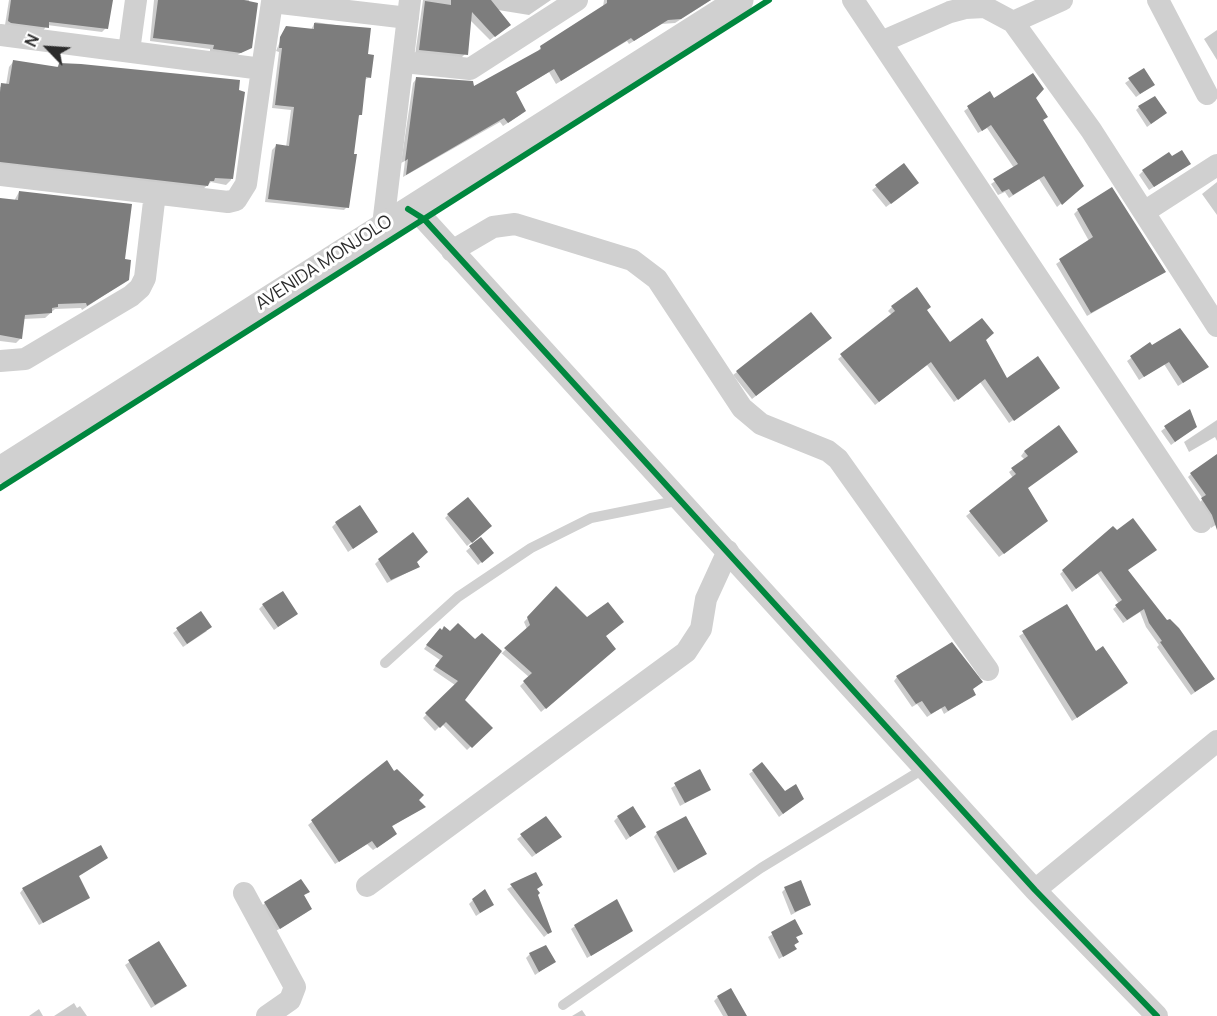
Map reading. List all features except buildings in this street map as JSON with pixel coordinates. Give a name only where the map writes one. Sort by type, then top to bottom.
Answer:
[{"type":"street","points":[[129,51],[136,0]]},
{"type":"street","points":[[404,62],[470,69],[577,0]]},
{"type":"street","name":"AVENIDA MONJOLO","points":[[0,470],[739,0]]},
{"type":"street","points":[[853,0],[1201,522]]},
{"type":"street","points":[[1013,22],[1062,0]]},
{"type":"street","points":[[1158,0],[1207,94]]},
{"type":"street","points":[[0,175],[228,202],[240,196],[246,184],[272,1],[409,9],[383,225]]},
{"type":"street","points":[[881,42],[950,12],[965,8],[985,7],[1013,22],[1091,130],[1217,326]]},
{"type":"street","points":[[0,35],[262,69]]},
{"type":"street","points":[[1144,212],[1217,165]]},
{"type":"street","points":[[0,361],[25,359],[140,288],[146,278],[155,193]]},
{"type":"street","points":[[408,209],[424,219],[728,551],[1138,1007],[1157,1016]]},
{"type":"street","points":[[452,250],[493,227],[515,224],[632,260],[657,279],[742,408],[761,424],[828,451],[838,459],[988,670]]},
{"type":"street","points":[[368,886],[686,652],[701,629],[706,598],[728,551]]},
{"type":"street","points":[[1035,890],[1217,741]]},
{"type":"street","points":[[244,893],[295,987],[290,1000],[267,1016]]},
{"type":"lane","points":[[385,663],[458,597],[531,548],[591,518],[681,500]]},
{"type":"lane","points":[[563,1005],[761,868],[925,768]]},
{"type":"cycle path","points":[[0,488],[769,0]]},
{"type":"cycle path","points":[[408,209],[424,219],[1035,890],[1157,1016]]}]
